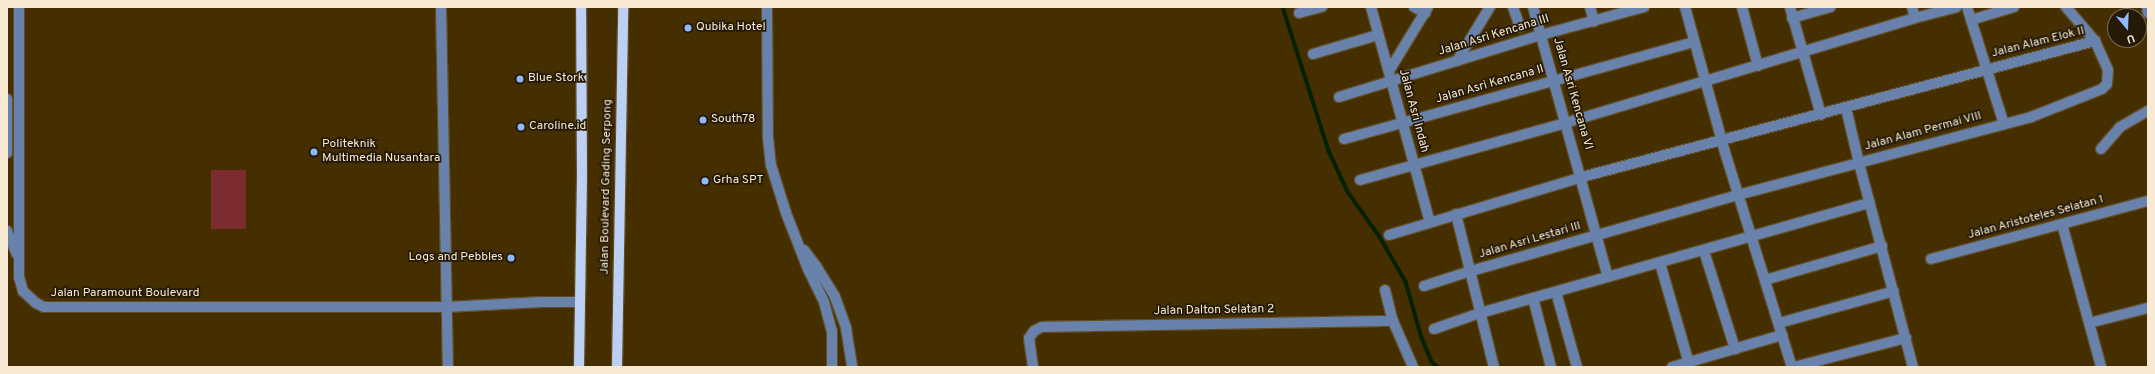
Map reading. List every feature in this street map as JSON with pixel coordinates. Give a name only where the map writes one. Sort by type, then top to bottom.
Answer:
[{"type":"main road","name":"Jalan Boulevard Gading Serpong","points":[[579,367],[581,7]]},
{"type":"main road","name":"Jalan Boulevard Gading Serpong","points":[[617,367],[623,7]]},
{"type":"street","name":"Jalan Paramount Boulevard","points":[[19,7],[19,277],[23,292],[29,298],[44,307],[446,307],[542,302],[580,302]]},
{"type":"street","points":[[441,7],[448,367]]},
{"type":"street","points":[[767,7],[769,148],[776,186],[826,310],[832,331],[832,367]]},
{"type":"street","points":[[1299,14],[1322,7]]},
{"type":"street","name":"Jalan Asri Indah","points":[[1371,7],[1404,123],[1412,166],[1430,222]]},
{"type":"street","points":[[1391,78],[1426,10],[1414,7]]},
{"type":"street","points":[[1457,61],[1490,7]]},
{"type":"street","points":[[1513,7],[1520,27]]},
{"type":"street","name":"Jalan Asri Kencana VI","points":[[1533,7],[1541,35],[1557,79],[1565,123],[1582,177],[1596,236],[1608,277]]},
{"type":"street","points":[[1590,7],[1594,21]]},
{"type":"street","points":[[1685,7],[1694,42],[1707,82],[1722,142],[1793,367],[1906,338]]},
{"type":"street","points":[[1742,7],[1758,66]]},
{"type":"street","points":[[1790,7],[1820,115]]},
{"type":"street","points":[[1792,18],[1830,7]]},
{"type":"street","points":[[1912,7],[1915,18]]},
{"type":"street","points":[[1360,180],[1707,82],[1915,18],[1957,7]]},
{"type":"street","points":[[1967,7],[2004,124]]},
{"type":"street","points":[[1971,20],[2014,7]]},
{"type":"street","name":"Jalan Alam Permai VIII","points":[[1738,195],[2004,124],[2031,116],[2102,89],[2107,84],[2108,70],[2095,42],[2066,7]]},
{"type":"street","points":[[2146,7],[2148,13]]},
{"type":"street","name":"Jalan Asri Kencana III","points":[[1339,97],[1391,78],[1457,61],[1541,35],[1639,8]]},
{"type":"street","points":[[1312,54],[1378,35]]},
{"type":"street","points":[[1557,79],[1694,42]]},
{"type":"street","name":"Jalan Alam Elok II","points":[[1389,235],[1582,177],[1722,142],[1987,69],[2095,42]]},
{"type":"street","name":"Jalan Asri Kencana II","points":[[1344,140],[1557,79]]},
{"type":"street","points":[[7,99],[7,154]]},
{"type":"street","points":[[1846,108],[1913,367]]},
{"type":"street","points":[[2101,149],[2120,127],[2148,112]]},
{"type":"street","name":"Jalan Asri Lestari III","points":[[1424,286],[1471,271],[1738,195]]},
{"type":"street","name":"Jalan Aristoteles Selatan 1","points":[[1931,260],[2148,202]]},
{"type":"street","points":[[1434,329],[1480,313],[1870,204]]},
{"type":"street","points":[[1456,214],[1494,367]]},
{"type":"street","points":[[2062,224],[2101,367]]},
{"type":"street","points":[[7,231],[19,257]]},
{"type":"street","points":[[798,242],[816,266],[835,298],[846,328],[852,367]]},
{"type":"street","points":[[1765,280],[1882,246]]},
{"type":"street","points":[[1704,251],[1735,350]]},
{"type":"street","points":[[1660,263],[1689,365]]},
{"type":"street","points":[[1385,290],[1392,321],[1413,367]]},
{"type":"street","points":[[1778,323],[1894,291]]},
{"type":"street","points":[[1556,292],[1577,367]]},
{"type":"street","points":[[1533,298],[1551,367]]},
{"type":"street","points":[[2089,323],[2148,308]]},
{"type":"street","name":"Jalan Dalton Selatan 2","points":[[1034,367],[1030,338],[1037,329],[1042,327],[1392,321]]},
{"type":"street","points":[[1672,367],[1689,365],[1782,335]]},
{"type":"shaded area","points":[[211,170],[246,170],[246,229],[211,229]]},
{"type":"waterway","points":[[1283,7],[1329,151],[1348,192],[1380,237],[1406,282],[1422,338],[1432,362],[1438,367]]},
{"type":"place","name":"Qubika Hotel","points":[[688,28]]},
{"type":"place","name":"Blue Stork","points":[[520,79]]},
{"type":"place","name":"South78","points":[[703,120]]},
{"type":"place","name":"Caroline.id","points":[[521,127]]},
{"type":"place","name":"Politeknik Multimedia Nusantara","points":[[314,152]]},
{"type":"place","name":"Grha SPT","points":[[705,181]]},
{"type":"place","name":"Logs and Pebbles","points":[[511,258]]}]
